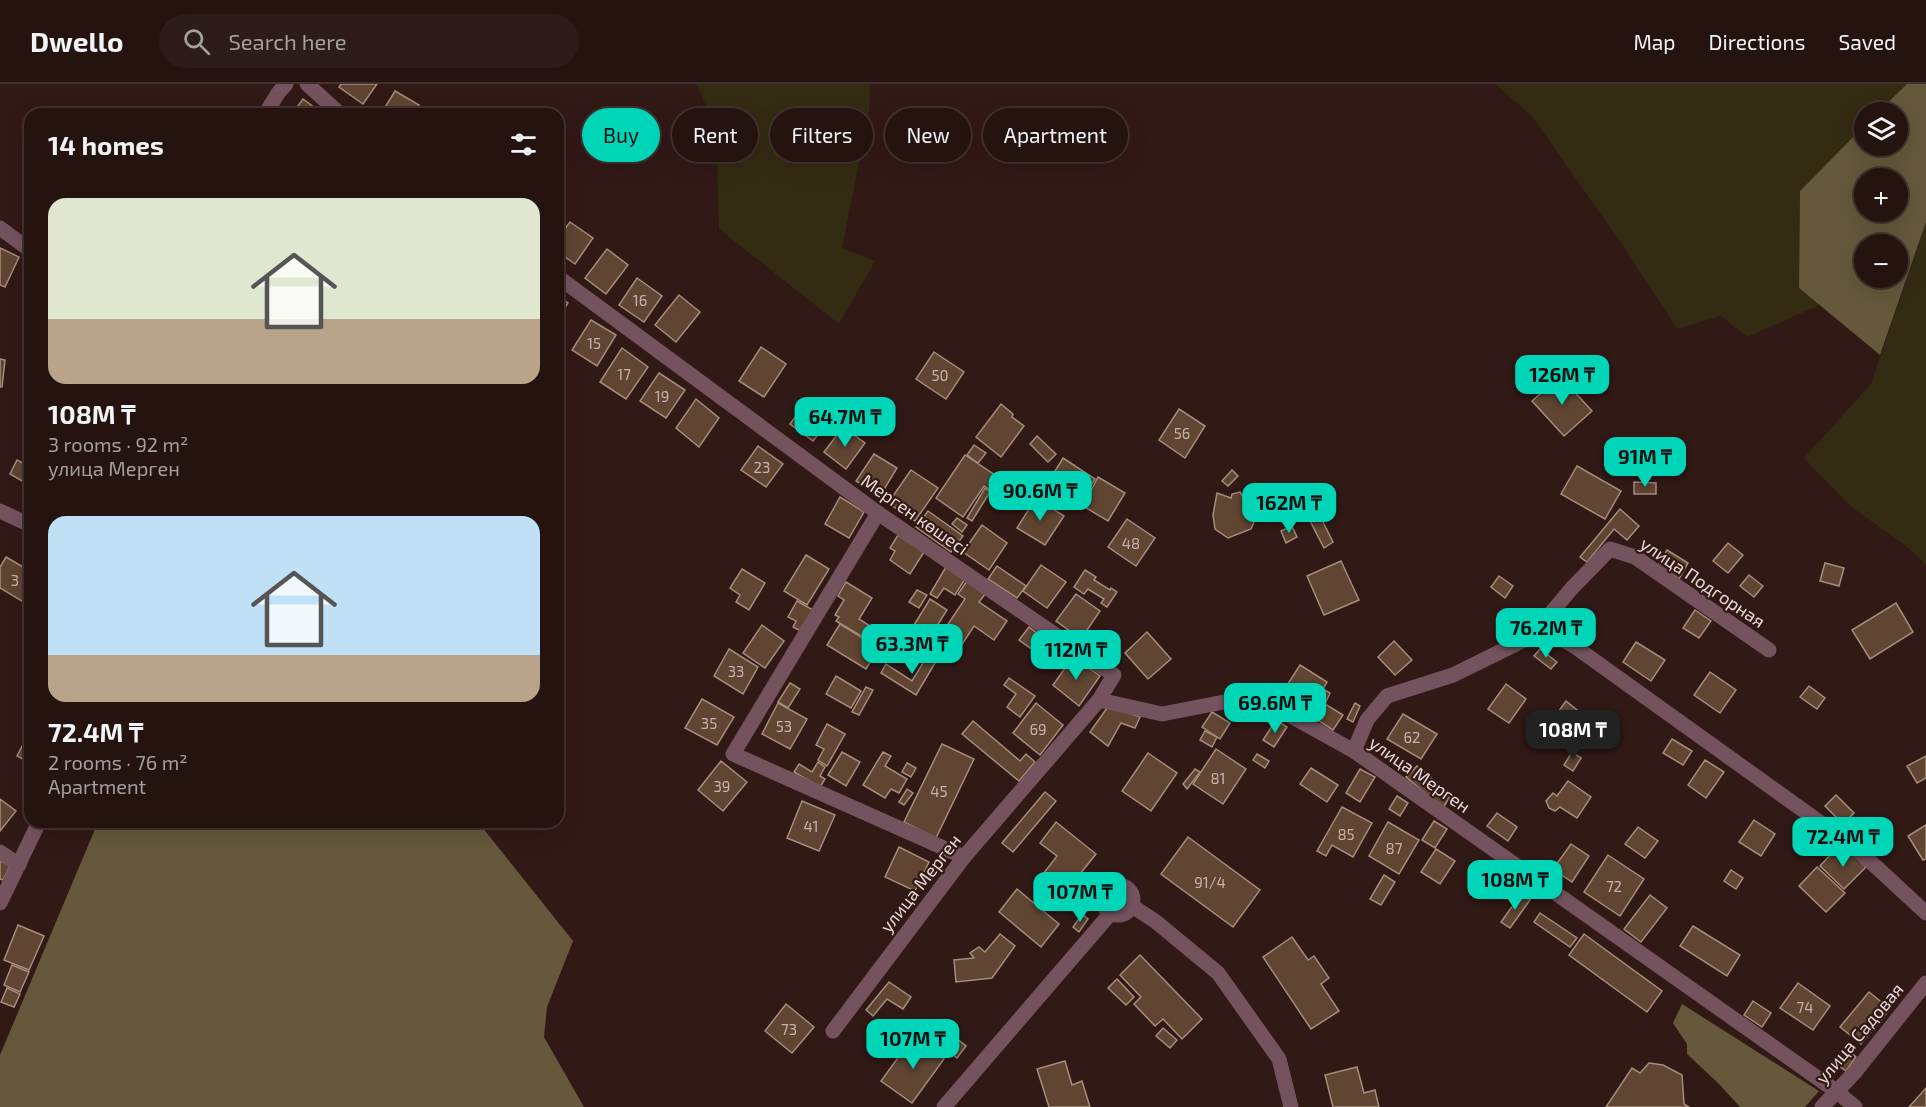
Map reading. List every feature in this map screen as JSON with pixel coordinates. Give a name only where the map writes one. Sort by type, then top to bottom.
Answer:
[{"type":"street","points":[[269,108],[286,84]]},
{"type":"street","points":[[307,84],[333,108]]},
{"type":"street","points":[[0,228],[24,246]]},
{"type":"street","name":"Мерген көшесі","points":[[564,281],[878,513],[1114,675],[1099,699]]},
{"type":"street","points":[[0,511],[24,522]]},
{"type":"street","points":[[878,513],[733,754],[964,857]]},
{"type":"street","name":"улица Подгорная","points":[[1540,626],[1572,588],[1610,549],[1635,557],[1769,650]]},
{"type":"street","points":[[1354,752],[1367,720],[1388,696],[1453,675],[1524,640],[1540,626],[1574,646],[1857,849],[1926,912]]},
{"type":"street","name":"улица Мерген","points":[[833,1031],[964,857],[1099,699],[1162,714],[1256,696],[1354,752],[1856,1107]]},
{"type":"street","points":[[0,903],[36,828]]},
{"type":"street","points":[[0,852],[19,865]]},
{"type":"street","points":[[1113,885],[1123,885],[1133,897],[1132,906],[1127,913],[1119,916],[1110,914],[1104,907],[1102,899],[1113,885]]},
{"type":"street","points":[[1132,906],[1155,921],[1218,973],[1279,1059],[1291,1107]]},
{"type":"street","points":[[944,1107],[1110,914]]},
{"type":"street","name":"улица Садовая","points":[[1822,1107],[1855,1072],[1926,983]]},
{"type":"shaded area","points":[[696,84],[870,84],[869,108],[770,108],[770,162],[859,162],[842,248],[875,261],[839,324],[719,229],[717,162],[758,162],[758,108],[707,108]]},
{"type":"shaded area","points":[[1495,84],[1907,84],[1888,102],[1854,102],[1854,136],[1800,191],[1799,288],[1820,305],[1747,337],[1721,316],[1677,329],[1626,250],[1532,116]]},
{"type":"shaded area","points":[[1907,84],[1926,84],[1926,222],[1908,274],[1908,234],[1854,234],[1854,288],[1903,288],[1880,355],[1799,288],[1800,191],[1854,136],[1854,156],[1908,156],[1908,102],[1888,102]]},
{"type":"shaded area","points":[[1926,222],[1926,565],[1906,546],[1850,506],[1804,458],[1871,384],[1904,288],[1908,288],[1908,275]]},
{"type":"shaded area","points":[[95,828],[483,828],[573,941],[547,1007],[544,1037],[584,1107],[0,1107],[0,1055]]},
{"type":"shaded area","points":[[1682,1004],[1819,1091],[1805,1107],[1740,1107],[1687,1054],[1687,1044],[1673,1023]]},
{"type":"building","points":[[341,84],[377,84],[363,104],[339,87]]},
{"type":"building","points":[[395,91],[419,105],[417,108],[385,108]]},
{"type":"building","points":[[303,99],[315,108],[296,108]]},
{"type":"building","points":[[570,222],[593,238],[575,264],[564,256],[564,230]]},
{"type":"building","points":[[0,248],[19,257],[5,287],[0,285]]},
{"type":"building","points":[[607,249],[628,265],[606,294],[585,278]]},
{"type":"building","points":[[637,278],[662,296],[644,322],[619,305]]},
{"type":"building","points":[[679,295],[700,312],[676,342],[655,325]]},
{"type":"building","points":[[591,320],[616,335],[597,366],[572,350]]},
{"type":"building","points":[[761,347],[786,364],[764,397],[739,381]]},
{"type":"building","points":[[622,348],[648,367],[626,399],[600,382]]},
{"type":"building","points":[[934,352],[964,372],[946,399],[916,379]]},
{"type":"building","points":[[0,359],[5,360],[2,387],[0,387]]},
{"type":"building","points":[[659,373],[685,390],[666,418],[640,401]]},
{"type":"building","points":[[1560,376],[1592,411],[1564,436],[1532,401]]},
{"type":"building","points":[[809,398],[833,416],[813,441],[790,424]]},
{"type":"building","points":[[696,399],[719,418],[699,447],[676,428]]},
{"type":"building","points":[[1001,404],[1024,426],[1001,457],[976,437]]},
{"type":"building","points":[[1179,409],[1205,426],[1185,458],[1159,440]]},
{"type":"building","points":[[843,427],[865,443],[846,469],[824,452]]},
{"type":"building","points":[[1037,436],[1056,454],[1048,462],[1030,444]]},
{"type":"building","points":[[974,445],[986,453],[978,463],[967,455]]},
{"type":"building","points":[[758,446],[783,464],[766,487],[741,470]]},
{"type":"building","points":[[874,454],[897,468],[880,496],[856,481]]},
{"type":"building","points":[[965,455],[1004,481],[996,494],[984,486],[963,517],[936,498]]},
{"type":"building","points":[[1063,458],[1095,479],[1085,495],[1070,485],[1056,507],[1039,497]]},
{"type":"building","points":[[17,460],[24,464],[24,482],[10,474]]},
{"type":"building","points":[[1577,466],[1621,491],[1605,519],[1561,494]]},
{"type":"building","points":[[911,470],[938,488],[915,521],[888,503]]},
{"type":"building","points":[[1232,470],[1238,476],[1228,486],[1222,481]]},
{"type":"building","points":[[1098,477],[1125,493],[1108,521],[1083,506]]},
{"type":"building","points":[[1634,482],[1656,483],[1656,494],[1634,494]]},
{"type":"building","points":[[985,488],[990,492],[972,521],[967,518]]},
{"type":"building","points":[[1240,492],[1245,500],[1258,501],[1260,508],[1251,529],[1228,538],[1215,529],[1213,515],[1217,493],[1231,498],[1232,494]]},
{"type":"building","points":[[840,497],[864,512],[849,538],[825,524]]},
{"type":"building","points":[[1036,498],[1064,516],[1045,545],[1017,528]]},
{"type":"building","points":[[1620,509],[1639,526],[1627,540],[1614,529],[1587,562],[1580,557]]},
{"type":"building","points":[[928,511],[963,536],[951,552],[916,527]]},
{"type":"building","points":[[1319,514],[1333,542],[1324,548],[1309,519]]},
{"type":"building","points":[[957,518],[967,525],[962,532],[952,524]]},
{"type":"building","points":[[1127,519],[1155,538],[1136,566],[1108,547]]},
{"type":"building","points":[[982,525],[1007,543],[989,570],[963,552]]},
{"type":"building","points":[[1292,526],[1297,537],[1286,543],[1281,531]]},
{"type":"building","points":[[898,535],[924,552],[910,574],[890,560],[895,551],[890,548]]},
{"type":"building","points":[[1728,543],[1743,555],[1728,573],[1713,561]]},
{"type":"building","points":[[1667,550],[1688,563],[1679,579],[1658,566]]},
{"type":"building","points":[[806,555],[829,569],[807,605],[784,591]]},
{"type":"building","points":[[6,557],[24,568],[24,602],[0,588],[0,567]]},
{"type":"building","points":[[1341,561],[1359,600],[1324,615],[1307,576]]},
{"type":"building","points":[[1825,563],[1844,568],[1839,586],[1820,581]]},
{"type":"building","points":[[1041,565],[1066,582],[1047,608],[1023,591]]},
{"type":"building","points":[[997,566],[1026,586],[1017,598],[988,579]]},
{"type":"building","points":[[946,567],[965,579],[955,595],[944,588],[937,598],[930,594]]},
{"type":"building","points":[[742,569],[765,583],[749,610],[736,602],[740,595],[730,588]]},
{"type":"building","points":[[1085,570],[1096,577],[1094,580],[1117,592],[1107,607],[1101,603],[1104,599],[1088,589],[1084,594],[1074,587]]},
{"type":"building","points":[[1749,575],[1763,586],[1754,597],[1740,586]]},
{"type":"building","points":[[1499,576],[1513,586],[1505,598],[1491,587]]},
{"type":"building","points":[[967,581],[986,593],[979,602],[1007,621],[994,640],[974,626],[961,646],[942,633],[965,599],[958,594]]},
{"type":"building","points":[[846,582],[872,598],[859,619],[870,626],[863,637],[836,621],[839,617],[835,615],[844,600],[838,596]]},
{"type":"building","points":[[917,590],[927,595],[919,608],[909,602]]},
{"type":"building","points":[[1076,594],[1100,611],[1081,639],[1056,621]]},
{"type":"building","points":[[930,599],[947,610],[927,642],[922,639],[918,645],[906,638]]},
{"type":"building","points":[[797,601],[813,610],[801,631],[793,627],[796,621],[788,617]]},
{"type":"building","points":[[1896,603],[1913,632],[1870,659],[1852,630]]},
{"type":"building","points":[[1695,610],[1711,621],[1699,638],[1683,628]]},
{"type":"building","points":[[840,624],[879,648],[866,669],[827,645]]},
{"type":"building","points":[[762,625],[784,641],[765,668],[743,653]]},
{"type":"building","points":[[1029,627],[1049,642],[1040,655],[1019,640]]},
{"type":"building","points":[[1147,632],[1171,659],[1148,679],[1125,653]]},
{"type":"building","points":[[1394,641],[1412,660],[1395,675],[1378,657]]},
{"type":"building","points":[[1636,642],[1665,660],[1651,681],[1623,662]]},
{"type":"building","points":[[729,649],[758,667],[743,694],[714,676]]},
{"type":"building","points":[[1540,649],[1557,662],[1551,669],[1534,656]]},
{"type":"building","points":[[929,653],[938,658],[916,695],[881,673],[886,664],[912,681]]},
{"type":"building","points":[[1073,657],[1100,676],[1079,706],[1053,685]]},
{"type":"building","points":[[1300,665],[1327,682],[1323,689],[1330,693],[1325,704],[1343,715],[1333,730],[1305,712],[1308,705],[1284,690]]},
{"type":"building","points":[[1710,672],[1736,690],[1720,713],[1694,695]]},
{"type":"building","points":[[836,676],[861,691],[851,708],[826,694]]},
{"type":"building","points":[[1009,678],[1035,696],[1020,717],[1007,707],[1016,694],[1004,685]]},
{"type":"building","points":[[790,683],[800,689],[788,708],[778,702]]},
{"type":"building","points":[[1506,684],[1526,699],[1509,723],[1488,709]]},
{"type":"building","points":[[1809,686],[1825,698],[1817,709],[1800,697]]},
{"type":"building","points":[[866,687],[873,690],[859,715],[852,712]]},
{"type":"building","points":[[702,699],[734,717],[717,745],[685,728]]},
{"type":"building","points":[[1566,701],[1577,710],[1569,721],[1558,712]]},
{"type":"building","points":[[778,703],[807,719],[790,749],[762,734]]},
{"type":"building","points":[[1036,703],[1063,725],[1040,755],[1013,733]]},
{"type":"building","points":[[1355,703],[1360,706],[1353,722],[1347,719]]},
{"type":"building","points":[[1107,708],[1114,708],[1140,717],[1135,728],[1121,723],[1108,746],[1090,732]]},
{"type":"building","points":[[1212,712],[1230,723],[1220,739],[1202,727]]},
{"type":"building","points":[[1403,714],[1437,734],[1421,759],[1387,739]]},
{"type":"building","points":[[1276,720],[1287,727],[1274,747],[1263,740]]},
{"type":"building","points":[[973,721],[1020,761],[1026,754],[1035,762],[1019,781],[962,734]]},
{"type":"building","points":[[1598,723],[1607,730],[1602,738],[1592,731]]},
{"type":"building","points":[[827,724],[845,734],[827,766],[818,760],[824,749],[816,745]]},
{"type":"building","points":[[1205,731],[1217,737],[1212,747],[1200,740]]},
{"type":"building","points":[[1672,739],[1692,751],[1683,765],[1663,753]]},
{"type":"building","points":[[24,743],[24,760],[17,756]]},
{"type":"building","points":[[942,744],[974,759],[936,838],[904,822]]},
{"type":"building","points":[[1216,749],[1246,769],[1223,804],[1193,784]]},
{"type":"building","points":[[842,752],[860,762],[846,786],[828,775]]},
{"type":"building","points":[[883,752],[891,756],[885,766],[907,779],[899,793],[891,789],[885,798],[863,785]]},
{"type":"building","points":[[1572,752],[1581,758],[1573,771],[1564,765]]},
{"type":"building","points":[[1148,753],[1177,773],[1151,811],[1122,791]]},
{"type":"building","points":[[1257,754],[1269,761],[1265,768],[1253,760]]},
{"type":"building","points":[[1926,756],[1926,778],[1917,783],[1907,766]]},
{"type":"building","points":[[1705,760],[1724,772],[1706,798],[1688,785]]},
{"type":"building","points":[[721,761],[747,782],[723,811],[698,790]]},
{"type":"building","points":[[818,762],[825,767],[820,776],[825,779],[820,787],[794,772],[799,764],[812,772]]},
{"type":"building","points":[[907,763],[916,768],[911,777],[902,772]]},
{"type":"building","points":[[1417,766],[1451,795],[1443,808],[1406,777]]},
{"type":"building","points":[[1311,768],[1338,785],[1327,802],[1300,784]]},
{"type":"building","points":[[1195,769],[1200,772],[1187,789],[1183,784]]},
{"type":"building","points":[[1360,769],[1375,777],[1360,802],[1346,793]]},
{"type":"building","points":[[1568,781],[1591,797],[1577,818],[1560,807],[1555,811],[1549,808],[1546,801],[1553,793],[1557,796]]},
{"type":"building","points":[[907,789],[913,793],[904,805],[899,802]]},
{"type":"building","points":[[1045,792],[1056,801],[1013,852],[1002,843]]},
{"type":"building","points":[[1836,795],[1854,813],[1843,824],[1825,806]]},
{"type":"building","points":[[1397,796],[1408,803],[1400,816],[1389,809]]},
{"type":"building","points":[[0,799],[16,811],[0,831]]},
{"type":"building","points":[[802,801],[835,815],[819,851],[787,838]]},
{"type":"building","points":[[1342,807],[1372,823],[1353,857],[1332,845],[1326,856],[1317,851]]},
{"type":"building","points":[[1497,813],[1517,827],[1508,841],[1487,826]]},
{"type":"building","points":[[1754,820],[1775,834],[1761,856],[1739,842]]},
{"type":"building","points":[[1434,821],[1447,829],[1435,848],[1422,840]]},
{"type":"building","points":[[1056,822],[1096,854],[1063,895],[1040,878],[1057,856],[1040,843]]},
{"type":"building","points":[[1388,822],[1419,840],[1399,874],[1369,856]]},
{"type":"building","points":[[1926,825],[1926,859],[1923,860],[1908,836]]},
{"type":"building","points":[[1638,827],[1658,841],[1645,858],[1625,844]]},
{"type":"building","points":[[1188,837],[1260,890],[1233,927],[1161,874]]},
{"type":"building","points":[[1571,844],[1589,856],[1572,882],[1553,869]]},
{"type":"building","points":[[899,847],[929,862],[915,891],[885,877]]},
{"type":"building","points":[[1436,849],[1455,861],[1440,884],[1421,872]]},
{"type":"building","points":[[1835,850],[1844,857],[1850,851],[1866,867],[1844,889],[1820,866]]},
{"type":"building","points":[[1608,855],[1644,879],[1620,916],[1584,892]]},
{"type":"building","points":[[0,861],[10,866],[3,880],[0,879]]},
{"type":"building","points":[[1817,867],[1845,893],[1826,912],[1799,886]]},
{"type":"building","points":[[1731,870],[1743,878],[1736,889],[1724,881]]},
{"type":"building","points":[[1384,875],[1395,882],[1381,905],[1370,899]]},
{"type":"building","points":[[1017,889],[1059,924],[1041,947],[999,912]]},
{"type":"building","points":[[1521,894],[1530,900],[1510,928],[1501,922]]},
{"type":"building","points":[[1650,895],[1667,908],[1641,942],[1624,929]]},
{"type":"building","points":[[1540,913],[1577,938],[1570,947],[1534,922]]},
{"type":"building","points":[[1082,914],[1088,919],[1079,932],[1073,927]]},
{"type":"building","points":[[18,925],[44,936],[29,970],[4,960]]},
{"type":"building","points":[[1693,926],[1740,955],[1727,976],[1680,946]]},
{"type":"building","points":[[1000,934],[1015,946],[992,978],[956,982],[954,960],[974,958],[970,953],[979,947],[985,952]]},
{"type":"building","points":[[1584,934],[1662,991],[1647,1012],[1569,955]]},
{"type":"building","points":[[1292,937],[1308,960],[1314,956],[1329,978],[1321,984],[1339,1011],[1311,1029],[1263,957]]},
{"type":"building","points":[[1140,955],[1202,1019],[1182,1039],[1163,1019],[1155,1026],[1134,1004],[1141,997],[1120,975]]},
{"type":"building","points":[[12,965],[29,972],[20,992],[4,985]]},
{"type":"building","points":[[1117,979],[1134,997],[1126,1005],[1108,988]]},
{"type":"building","points":[[889,982],[911,997],[903,1009],[887,999],[873,1016],[866,1010]]},
{"type":"building","points":[[1798,983],[1830,1006],[1813,1030],[1780,1008]]},
{"type":"building","points":[[7,988],[20,994],[14,1007],[1,1002]]},
{"type":"building","points":[[1869,992],[1890,1009],[1861,1044],[1840,1027]]},
{"type":"building","points":[[1753,1001],[1771,1013],[1762,1027],[1744,1015]]},
{"type":"building","points":[[786,1004],[814,1027],[792,1053],[765,1031]]},
{"type":"building","points":[[934,1021],[966,1046],[957,1058],[924,1033]]},
{"type":"building","points":[[1163,1028],[1177,1040],[1170,1048],[1156,1036]]},
{"type":"building","points":[[913,1037],[944,1059],[912,1103],[881,1081]]},
{"type":"building","points":[[1844,1047],[1856,1057],[1846,1071],[1833,1062]]},
{"type":"building","points":[[1065,1061],[1072,1085],[1082,1081],[1090,1107],[1049,1107],[1037,1069]]},
{"type":"building","points":[[1649,1063],[1663,1065],[1682,1075],[1684,1104],[1689,1107],[1606,1107],[1632,1068],[1640,1073]]},
{"type":"building","points":[[1357,1067],[1364,1093],[1375,1090],[1379,1107],[1333,1107],[1325,1075]]},
{"type":"building","points":[[1926,1088],[1926,1107],[1909,1107]]}]
